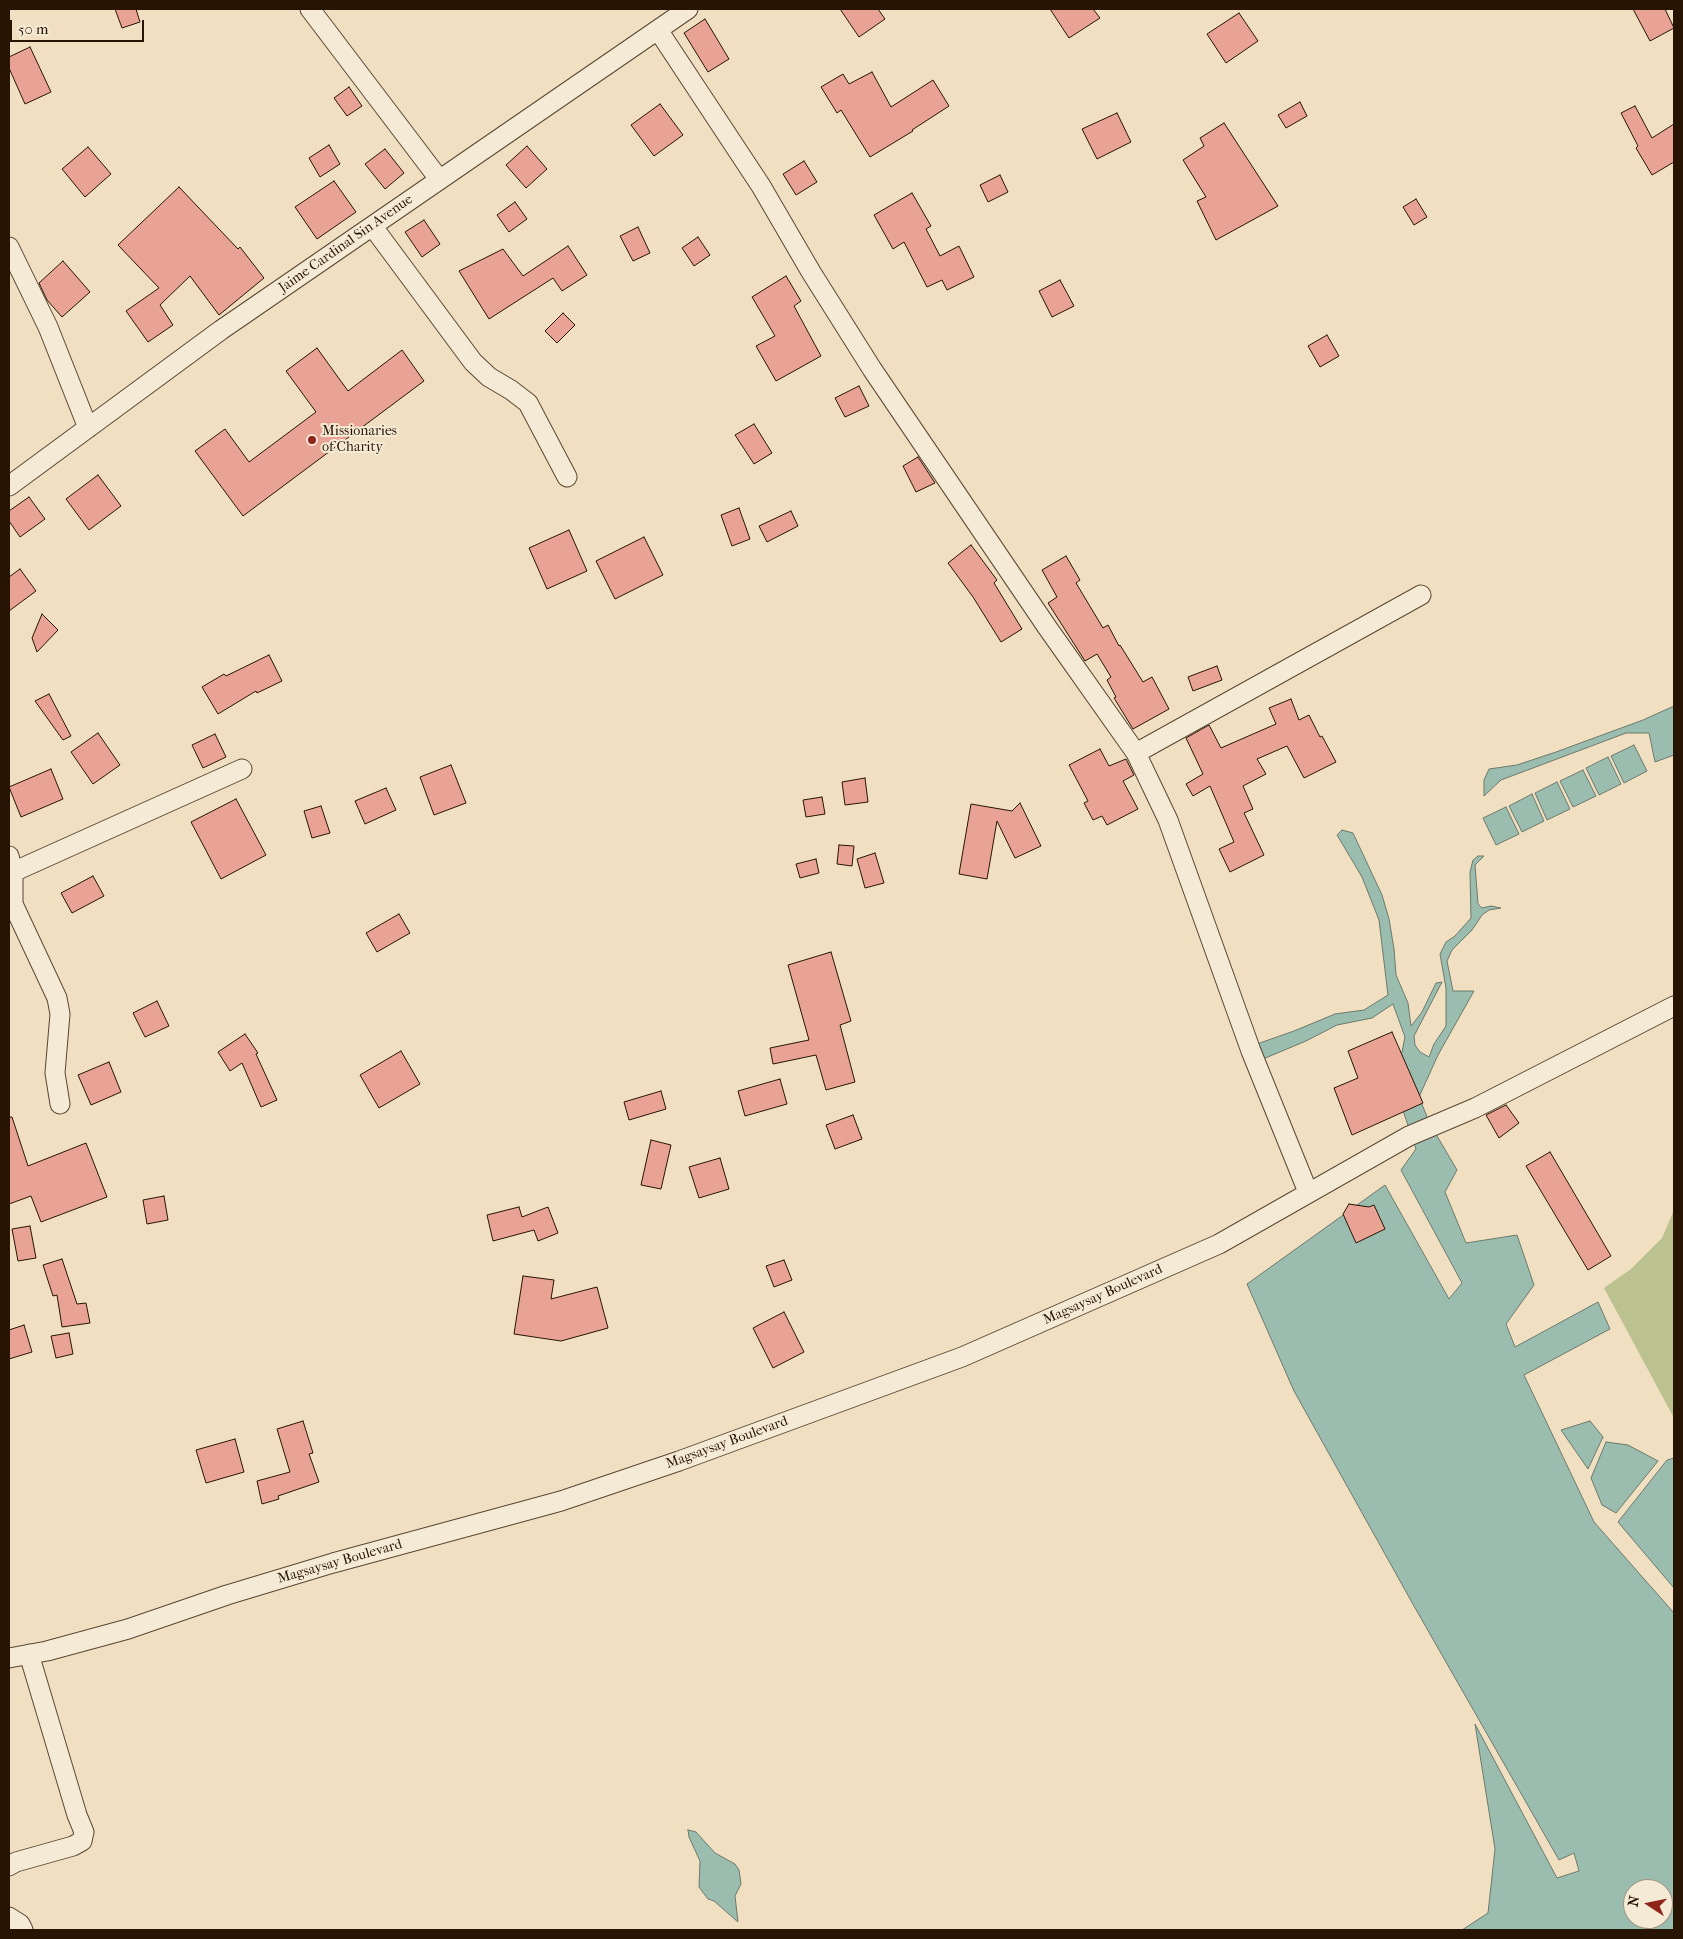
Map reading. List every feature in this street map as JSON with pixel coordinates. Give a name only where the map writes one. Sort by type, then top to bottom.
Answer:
[{"type":"street","points":[[310,9],[439,179]]},
{"type":"street","name":"Jaime Cardinal Sin Avenue","points":[[9,486],[221,330],[688,9]]},
{"type":"street","points":[[658,30],[761,186],[811,272],[872,370],[1047,627],[1136,753],[1168,820],[1251,1050],[1308,1192]]},
{"type":"street","points":[[373,227],[473,362],[489,377],[528,403],[567,478]]},
{"type":"street","points":[[9,248],[48,327],[88,428]]},
{"type":"street","points":[[1136,753],[1421,595]]},
{"type":"street","points":[[60,1104],[55,1073],[60,1014],[57,998],[13,904],[11,864],[242,769]]},
{"type":"street","name":"Magsaysay Boulevard","points":[[9,1658],[47,1651],[128,1628],[227,1595],[333,1563],[560,1501],[679,1462],[962,1357],[1220,1244],[1308,1192],[1410,1136],[1476,1108],[1674,1006]]},
{"type":"street","points":[[9,1866],[73,1846],[82,1841],[84,1832],[77,1815],[29,1654]]},
{"type":"street","points":[[9,1917],[20,1924],[23,1930]]},
{"type":"green space","points":[[1674,1210],[1674,1418],[1604,1288],[1631,1269],[1662,1238]]},
{"type":"shaded area","points":[[1674,706],[1674,755],[1655,762],[1649,733],[1626,733],[1501,780],[1484,796],[1484,780],[1489,769],[1517,765],[1556,752],[1643,720]]},
{"type":"shaded area","points":[[1634,745],[1647,771],[1624,783],[1611,756]]},
{"type":"shaded area","points":[[1608,757],[1621,784],[1599,795],[1586,768]]},
{"type":"shaded area","points":[[1583,770],[1596,796],[1573,807],[1560,781]]},
{"type":"shaded area","points":[[1557,782],[1570,809],[1547,820],[1535,793]]},
{"type":"shaded area","points":[[1532,794],[1544,821],[1522,832],[1509,806]]},
{"type":"shaded area","points":[[1506,807],[1519,834],[1496,845],[1483,818]]},
{"type":"shaded area","points":[[1342,830],[1353,833],[1382,895],[1389,919],[1396,975],[1408,1003],[1411,1026],[1422,1012],[1436,983],[1442,982],[1414,1036],[1415,1045],[1420,1052],[1429,1057],[1434,1044],[1446,1026],[1446,988],[1440,954],[1446,942],[1455,936],[1471,918],[1470,872],[1473,860],[1478,856],[1484,856],[1475,865],[1478,904],[1482,908],[1491,906],[1501,908],[1489,910],[1482,915],[1472,930],[1452,950],[1447,961],[1453,991],[1474,991],[1438,1055],[1419,1097],[1430,1124],[1457,1170],[1445,1192],[1466,1243],[1517,1235],[1534,1285],[1506,1324],[1515,1347],[1598,1302],[1610,1329],[1524,1375],[1594,1522],[1674,1613],[1674,1930],[1462,1930],[1488,1913],[1495,1849],[1475,1724],[1557,1878],[1579,1871],[1574,1853],[1559,1860],[1294,1391],[1247,1284],[1385,1185],[1449,1299],[1462,1283],[1401,1170],[1416,1149],[1393,1081],[1405,1037],[1393,1004],[1372,1018],[1337,1025],[1306,1041],[1263,1059],[1257,1044],[1335,1014],[1364,1010],[1388,995],[1379,920],[1362,877],[1337,835]]},
{"type":"shaded area","points":[[1590,1421],[1603,1437],[1588,1469],[1561,1430]]},
{"type":"shaded area","points":[[1606,1442],[1628,1445],[1658,1461],[1616,1513],[1602,1505],[1591,1478]]},
{"type":"shaded area","points":[[1674,1458],[1674,1588],[1618,1522],[1667,1460]]},
{"type":"shaded area","points":[[688,1830],[696,1832],[715,1853],[735,1864],[739,1870],[741,1884],[735,1896],[738,1922],[714,1901],[708,1899],[699,1887],[700,1861],[689,1837]]},
{"type":"building","points":[[115,9],[136,9],[140,22],[122,28]]},
{"type":"building","points":[[840,9],[878,9],[885,19],[859,37]]},
{"type":"building","points":[[1050,9],[1093,9],[1100,18],[1069,38]]},
{"type":"building","points":[[1633,9],[1665,9],[1674,28],[1650,41]]},
{"type":"building","points":[[1239,13],[1258,41],[1226,63],[1207,34]]},
{"type":"building","points":[[705,19],[729,59],[708,72],[684,33]]},
{"type":"building","points":[[30,47],[51,92],[25,104],[9,68],[9,57]]},
{"type":"building","points":[[872,72],[891,107],[933,80],[949,106],[870,157],[841,110],[837,113],[821,87],[843,74],[849,84]]},
{"type":"building","points":[[349,87],[362,106],[347,116],[334,98]]},
{"type":"building","points":[[1300,102],[1307,116],[1286,128],[1278,115]]},
{"type":"building","points":[[660,104],[683,135],[654,156],[631,125]]},
{"type":"building","points":[[1635,106],[1652,138],[1674,124],[1674,162],[1652,175],[1636,148],[1638,146],[1621,113]]},
{"type":"building","points":[[1117,113],[1131,142],[1097,159],[1082,129]]},
{"type":"building","points":[[1224,123],[1278,206],[1216,240],[1197,201],[1206,197],[1183,160],[1204,146],[1200,138]]},
{"type":"building","points":[[329,145],[340,164],[320,177],[309,158]]},
{"type":"building","points":[[527,146],[547,169],[526,188],[506,165]]},
{"type":"building","points":[[88,147],[111,174],[85,197],[62,169]]},
{"type":"building","points":[[385,149],[404,173],[385,189],[365,164]]},
{"type":"building","points":[[804,161],[817,182],[796,195],[783,174]]},
{"type":"building","points":[[1000,175],[1008,192],[988,202],[980,185]]},
{"type":"building","points":[[334,181],[356,212],[317,239],[295,207]]},
{"type":"building","points":[[179,187],[238,249],[240,247],[264,278],[219,315],[190,276],[160,305],[173,325],[148,342],[126,311],[159,288],[118,245]]},
{"type":"building","points":[[912,193],[931,226],[926,229],[940,256],[959,246],[974,277],[947,290],[942,280],[927,287],[904,242],[893,249],[874,215]]},
{"type":"building","points":[[1416,199],[1427,217],[1414,225],[1403,207]]},
{"type":"building","points":[[515,202],[527,219],[509,232],[497,215]]},
{"type":"building","points":[[424,220],[440,244],[422,257],[405,232]]},
{"type":"building","points":[[638,227],[650,253],[633,261],[620,236]]},
{"type":"building","points":[[698,237],[710,255],[694,266],[682,248]]},
{"type":"building","points":[[568,246],[587,275],[562,291],[553,278],[489,319],[459,271],[503,249],[523,276]]},
{"type":"building","points":[[63,261],[90,292],[62,317],[47,300],[39,283]]},
{"type":"building","points":[[786,276],[801,301],[794,306],[821,356],[776,381],[756,346],[775,336],[752,297]]},
{"type":"building","points":[[1060,280],[1074,306],[1052,317],[1039,291]]},
{"type":"building","points":[[563,313],[575,325],[557,343],[545,331]]},
{"type":"building","points":[[1327,335],[1339,356],[1320,367],[1308,346]]},
{"type":"building","name":"Missionaries of Charity","points":[[317,348],[348,391],[402,350],[424,381],[243,516],[195,451],[225,429],[249,462],[316,412],[286,371]]},
{"type":"building","points":[[859,386],[869,406],[845,417],[835,398]]},
{"type":"building","points":[[754,424],[772,453],[754,464],[735,435]]},
{"type":"building","points":[[918,457],[935,483],[916,492],[903,466]]},
{"type":"building","points":[[98,475],[121,506],[89,530],[66,499]]},
{"type":"building","points":[[29,497],[45,519],[20,537],[9,521],[9,511]]},
{"type":"building","points":[[739,508],[750,539],[732,546],[721,515]]},
{"type":"building","points":[[791,511],[798,526],[767,542],[759,526]]},
{"type":"building","points":[[569,530],[587,571],[547,589],[529,548]]},
{"type":"building","points":[[644,537],[663,575],[615,599],[596,561]]},
{"type":"building","points":[[971,545],[997,580],[994,583],[1022,629],[1001,642],[973,597],[948,563]]},
{"type":"building","points":[[1066,556],[1080,580],[1076,583],[1103,628],[1108,625],[1119,646],[1143,682],[1152,677],[1169,709],[1133,729],[1114,698],[1116,697],[1107,680],[1111,677],[1097,654],[1085,661],[1048,603],[1057,597],[1042,570]]},
{"type":"building","points":[[20,569],[36,591],[9,611],[9,577]]},
{"type":"building","points":[[42,614],[58,630],[37,652],[32,638]]},
{"type":"building","points":[[269,655],[282,681],[257,693],[256,691],[218,714],[202,687],[224,674],[226,676]]},
{"type":"building","points":[[1217,666],[1222,680],[1193,691],[1188,677]]},
{"type":"building","points":[[49,694],[71,736],[63,740],[35,701]]},
{"type":"building","points":[[1291,699],[1299,720],[1309,715],[1336,762],[1304,778],[1287,746],[1257,759],[1266,774],[1243,786],[1253,809],[1244,813],[1264,855],[1230,872],[1219,849],[1234,842],[1210,786],[1193,796],[1186,784],[1203,774],[1186,738],[1209,725],[1221,748],[1276,724],[1269,708]]},
{"type":"building","points":[[98,733],[120,765],[93,784],[71,752]]},
{"type":"building","points":[[215,734],[226,757],[203,768],[192,745]]},
{"type":"building","points":[[1100,749],[1109,766],[1126,759],[1134,775],[1123,781],[1138,809],[1107,825],[1102,816],[1093,820],[1084,803],[1088,801],[1069,765]]},
{"type":"building","points":[[451,765],[466,803],[434,815],[420,777]]},
{"type":"building","points":[[51,769],[63,799],[21,817],[9,787]]},
{"type":"building","points":[[865,778],[868,802],[845,805],[842,782]]},
{"type":"building","points":[[386,788],[396,810],[365,824],[355,801]]},
{"type":"building","points":[[822,797],[825,814],[806,817],[803,800]]},
{"type":"building","points":[[236,799],[266,855],[221,879],[191,822]]},
{"type":"building","points":[[1020,803],[1041,846],[1015,858],[997,821],[987,879],[959,874],[971,804],[1012,811]]},
{"type":"building","points":[[321,806],[330,833],[312,838],[304,811]]},
{"type":"building","points":[[839,845],[854,846],[852,866],[837,864]]},
{"type":"building","points":[[875,853],[884,883],[865,888],[857,859]]},
{"type":"building","points":[[816,859],[819,873],[800,878],[796,864]]},
{"type":"building","points":[[93,876],[104,896],[72,913],[61,893]]},
{"type":"building","points":[[399,914],[410,933],[377,952],[366,933]]},
{"type":"building","points":[[831,952],[851,1021],[840,1025],[855,1082],[826,1090],[816,1055],[773,1064],[770,1048],[809,1040],[788,965]]},
{"type":"building","points":[[157,1001],[169,1026],[145,1037],[133,1013]]},
{"type":"building","points":[[1392,1032],[1423,1103],[1352,1135],[1334,1088],[1358,1078],[1348,1051]]},
{"type":"building","points":[[245,1034],[258,1053],[256,1054],[277,1100],[261,1107],[242,1063],[230,1071],[218,1052]]},
{"type":"building","points":[[401,1051],[420,1084],[379,1108],[360,1075]]},
{"type":"building","points":[[109,1062],[121,1092],[91,1105],[78,1075]]},
{"type":"building","points":[[780,1079],[787,1104],[745,1116],[738,1091]]},
{"type":"building","points":[[661,1091],[666,1109],[629,1120],[624,1102]]},
{"type":"building","points":[[1506,1105],[1519,1123],[1499,1138],[1486,1115]]},
{"type":"building","points":[[853,1115],[862,1139],[835,1149],[826,1125]]},
{"type":"building","points":[[9,1117],[12,1117],[28,1166],[86,1143],[107,1197],[41,1222],[31,1196],[9,1204]]},
{"type":"building","points":[[651,1140],[671,1145],[661,1189],[641,1185]]},
{"type":"building","points":[[1550,1152],[1611,1256],[1588,1270],[1526,1166]]},
{"type":"building","points":[[720,1158],[729,1189],[699,1198],[689,1167]]},
{"type":"building","points":[[164,1196],[168,1220],[147,1224],[143,1200]]},
{"type":"building","points":[[1349,1204],[1369,1207],[1374,1205],[1385,1229],[1356,1243],[1343,1214]]},
{"type":"building","points":[[519,1207],[522,1217],[548,1207],[558,1233],[538,1241],[534,1230],[493,1241],[487,1215]]},
{"type":"building","points":[[30,1226],[36,1258],[18,1261],[12,1229]]},
{"type":"building","points":[[62,1259],[77,1304],[86,1303],[90,1323],[62,1327],[57,1295],[53,1296],[43,1265]]},
{"type":"building","points":[[784,1260],[792,1280],[774,1287],[766,1266]]},
{"type":"building","points":[[523,1276],[554,1280],[551,1299],[597,1287],[608,1328],[561,1341],[514,1334]]},
{"type":"building","points":[[784,1312],[804,1352],[773,1368],[753,1328]]},
{"type":"building","points":[[24,1325],[32,1352],[9,1359],[9,1330]]},
{"type":"building","points":[[69,1333],[73,1354],[56,1358],[51,1336]]},
{"type":"building","points":[[303,1421],[313,1453],[309,1454],[319,1482],[278,1496],[279,1499],[262,1504],[257,1481],[290,1472],[277,1429]]},
{"type":"building","points":[[235,1439],[244,1472],[206,1483],[196,1450]]},
{"type":"place","name":"Missionaries of Charity","points":[[312,440]]}]
